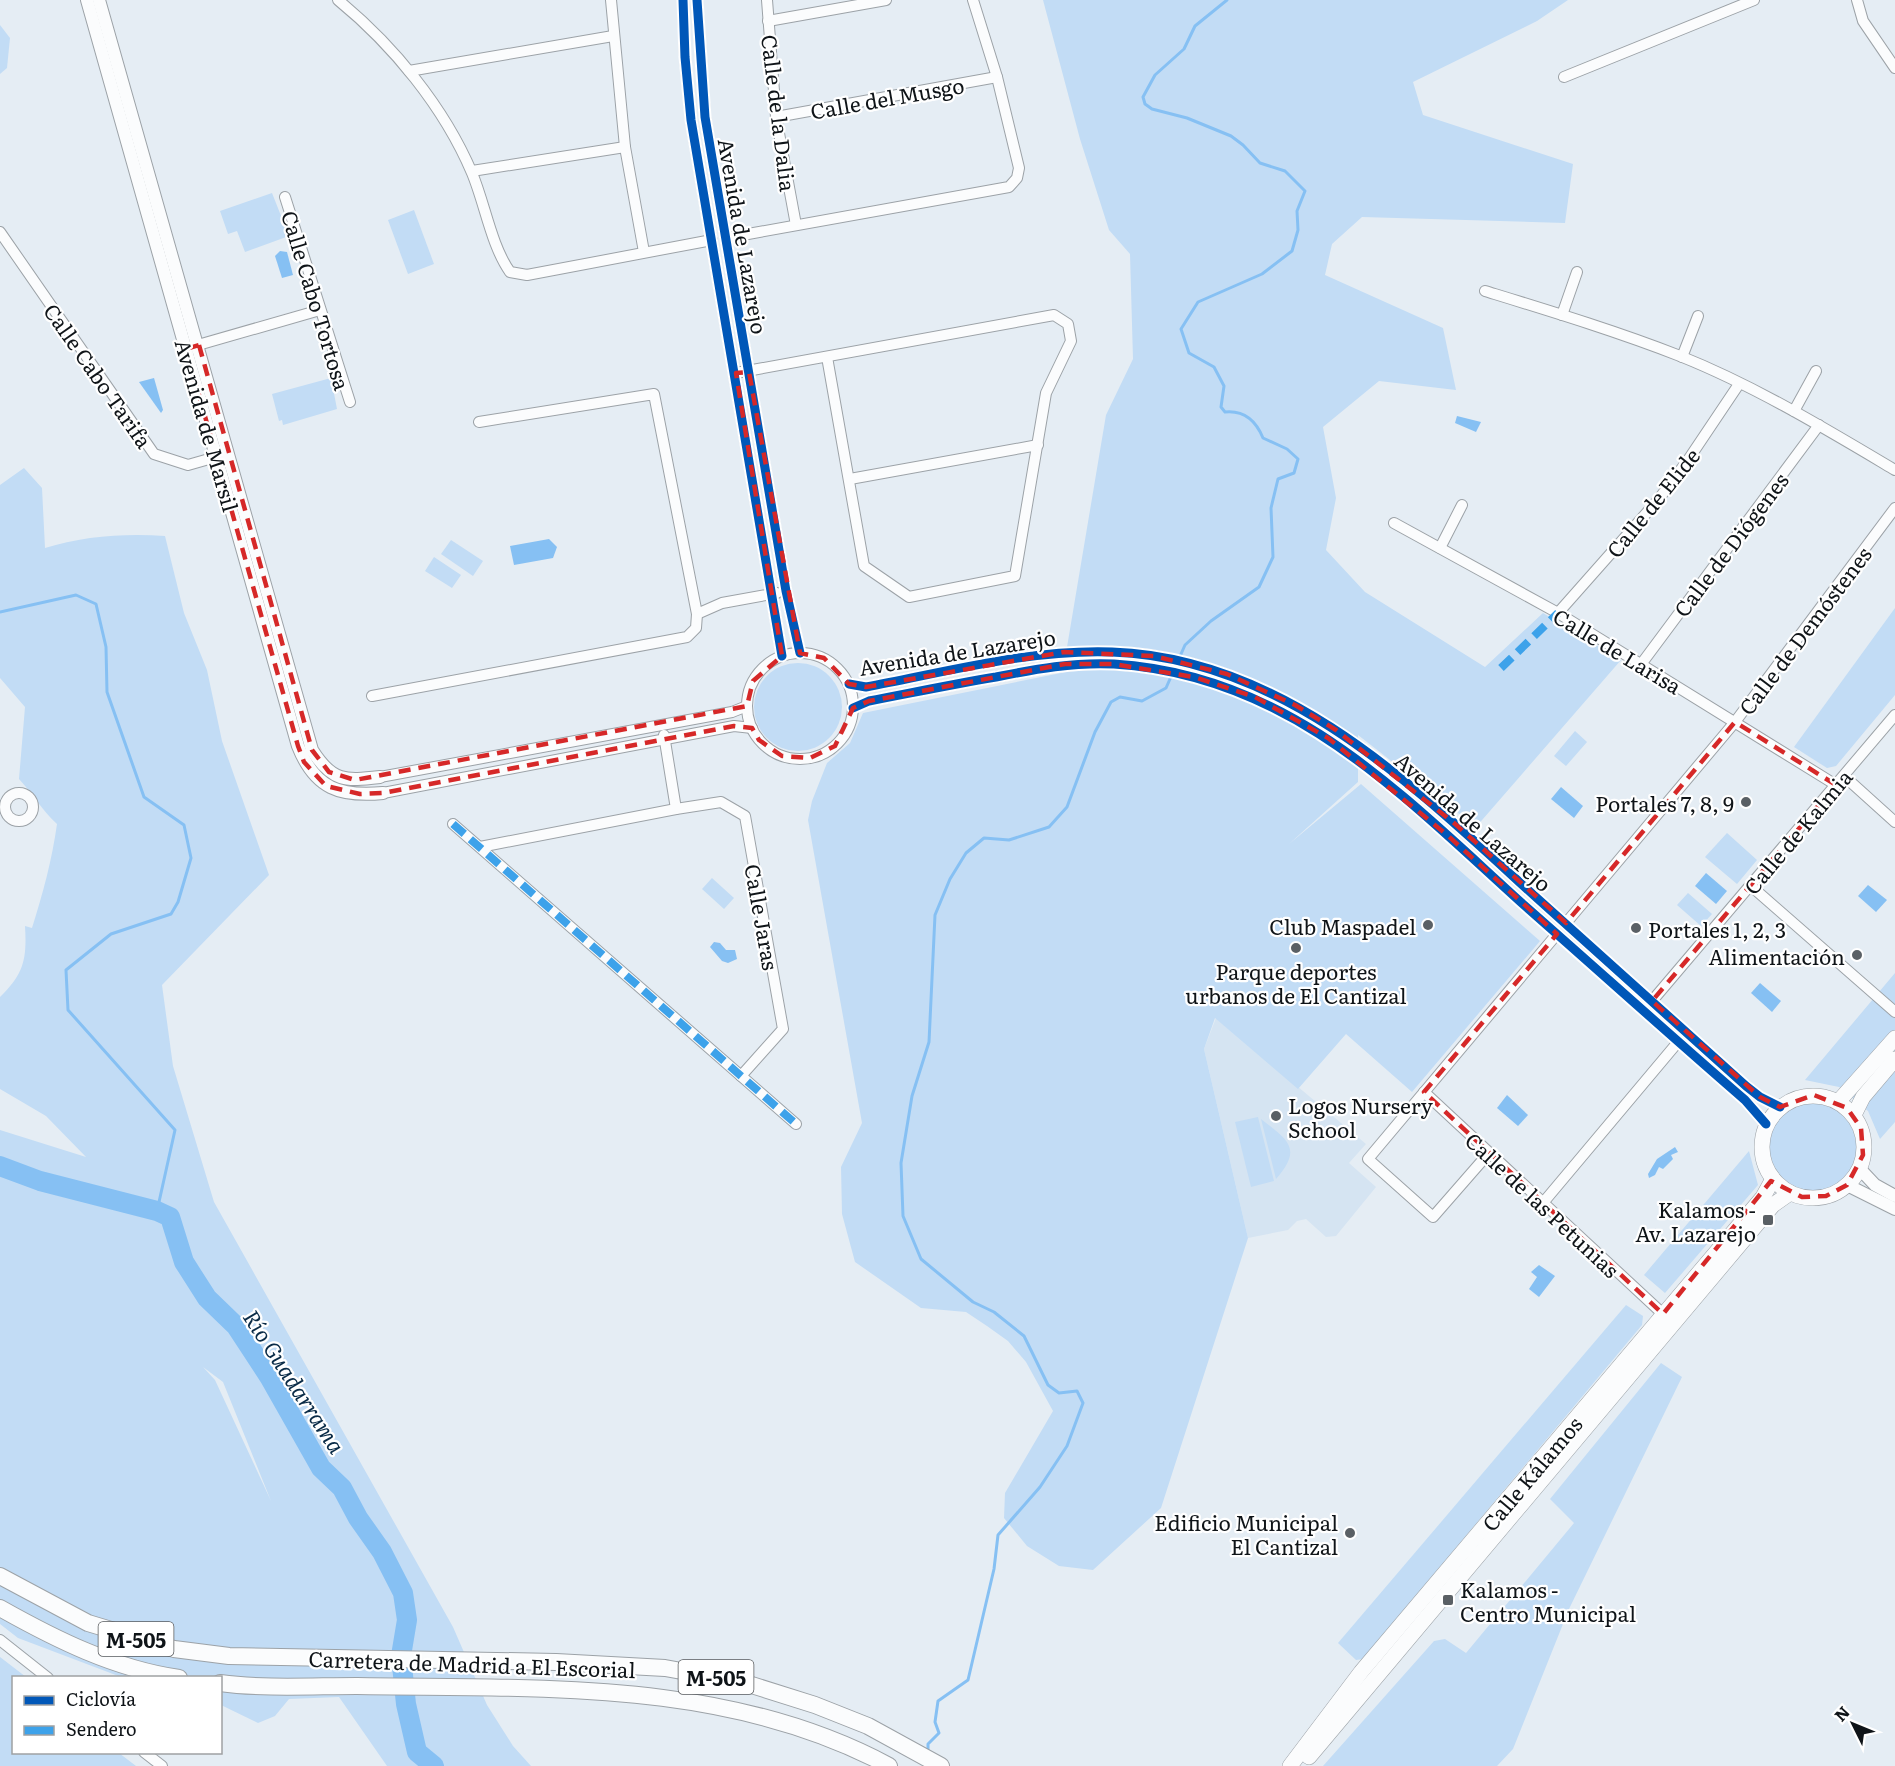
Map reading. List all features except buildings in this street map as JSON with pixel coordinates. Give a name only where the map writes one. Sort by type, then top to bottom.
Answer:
[{"type":"highway","name":"Carretera de Madrid a El Escorial","points":[[0,1576],[88,1623],[129,1638],[174,1649],[229,1656],[556,1662],[665,1668],[742,1682],[815,1705],[868,1726],[941,1766]]},
{"type":"highway","name":"M-505","points":[[0,1608],[76,1648],[122,1664],[175,1676]]},
{"type":"highway","name":"Carretera de Madrid a El Escorial","points":[[222,1683],[556,1689],[664,1696],[730,1708],[860,1750],[889,1766]]},
{"type":"main road","points":[[1838,1102],[1895,1038]]},
{"type":"main road","points":[[1854,1116],[1863,1097],[1895,1059]]},
{"type":"main road","points":[[1814,1095],[1838,1102],[1854,1116],[1864,1141],[1859,1168],[1847,1185],[1837,1192],[1820,1197],[1802,1197],[1790,1193],[1773,1179],[1762,1158],[1761,1147],[1766,1124],[1780,1107],[1790,1100],[1814,1095]]},
{"type":"main road","name":"Calle Kálamos","points":[[1290,1766],[1361,1672],[1763,1197],[1773,1179]]},
{"type":"main road","name":"Calle Kálamos","points":[[1302,1766],[1773,1205],[1790,1193]]},
{"type":"street","name":"Avenida de Marsil","points":[[87,0],[312,750],[328,772],[338,778],[380,777]]},
{"type":"street","name":"Avenida de Marsil","points":[[99,0],[192,347]]},
{"type":"street","points":[[338,0],[382,40],[409,71],[443,121],[472,171],[501,258],[510,272],[527,275],[712,240]]},
{"type":"street","points":[[611,0],[625,147],[644,252]]},
{"type":"street","name":"Avenida de Lazarejo","points":[[683,0],[685,57],[692,120],[782,656]]},
{"type":"street","name":"Avenida de Lazarejo","points":[[697,0],[705,117],[786,591],[800,653]]},
{"type":"street","name":"Calle de la Dalia","points":[[767,0],[776,117],[796,225]]},
{"type":"street","points":[[768,21],[886,0]]},
{"type":"street","name":"Avenida de Lazarejo","points":[[726,238],[1009,187],[1017,178],[1019,168],[997,77],[973,0]]},
{"type":"street","points":[[1564,77],[1754,0]]},
{"type":"street","points":[[1857,0],[1863,21],[1895,68]]},
{"type":"street","points":[[409,71],[613,36]]},
{"type":"street","name":"Calle del Musgo","points":[[776,117],[997,77]]},
{"type":"street","points":[[472,171],[625,147]]},
{"type":"street","name":"Calle Cabo Tortosa","points":[[285,197],[350,402]]},
{"type":"street","name":"Calle Cabo Tarifa","points":[[0,232],[154,454],[188,465],[223,455]]},
{"type":"street","points":[[1562,315],[1576,272]]},
{"type":"street","points":[[1485,291],[1682,357],[1819,424],[1895,470]]},
{"type":"street","points":[[192,347],[320,310]]},
{"type":"street","points":[[736,373],[1054,315],[1068,324],[1071,341],[1046,393],[1015,576],[909,597],[864,566],[827,357]]},
{"type":"street","points":[[1682,357],[1698,316]]},
{"type":"street","points":[[1794,411],[1816,371]]},
{"type":"street","name":"Calle de Elide","points":[[1558,613],[1658,500],[1739,384]]},
{"type":"street","points":[[372,696],[687,637],[696,628],[697,614],[654,394],[479,422]]},
{"type":"street","name":"Calle de Diógenes","points":[[1642,663],[1819,424]]},
{"type":"street","points":[[850,479],[1038,445]]},
{"type":"street","name":"Avenida de Marsil","points":[[223,455],[304,762],[326,786],[340,792],[365,795],[384,793]]},
{"type":"street","points":[[1440,548],[1462,506]]},
{"type":"street","name":"Calle de Demóstenes","points":[[1566,924],[1735,722],[1895,508]]},
{"type":"street","name":"Calle de Larisa","points":[[1394,523],[1558,613],[1836,785]]},
{"type":"street","points":[[697,614],[722,603],[786,591]]},
{"type":"street","name":"Avenida de Lazarejo","points":[[849,684],[866,687],[1064,652],[1114,652],[1154,656],[1197,665],[1260,687],[1295,705],[1454,824],[1760,1097],[1780,1107]]},
{"type":"street","points":[[800,653],[824,658],[838,669],[849,684],[853,708],[851,722],[840,740],[824,754],[810,758],[782,756],[759,740],[752,728],[747,706],[753,681],[765,666],[782,656],[800,653]]},
{"type":"street","name":"Avenida de Lazarejo","points":[[853,708],[869,701],[1065,664],[1113,664],[1194,677],[1255,697],[1332,734],[1752,1107],[1766,1124]]},
{"type":"street","points":[[380,777],[732,712],[747,706]]},
{"type":"street","name":"Calle de Kalmia","points":[[1652,1001],[1895,715]]},
{"type":"street","points":[[662,725],[676,809]]},
{"type":"street","points":[[384,793],[734,726],[752,728]]},
{"type":"street","points":[[1844,776],[1895,822]]},
{"type":"street","name":"Calle Jaras","points":[[480,847],[721,802],[745,816],[783,1029],[741,1076]]},
{"type":"street","points":[[453,824],[796,1124]]},
{"type":"street","points":[[1751,886],[1895,1012]]},
{"type":"street","points":[[1488,1154],[1433,1217],[1368,1159],[1557,934]]},
{"type":"street","points":[[1542,1204],[1678,1042]]},
{"type":"street","name":"Calle de las Petunias","points":[[1424,1092],[1542,1204],[1664,1314]]},
{"type":"street","points":[[1859,1168],[1875,1185],[1895,1196]]},
{"type":"street","points":[[1847,1185],[1895,1209]]},
{"type":"street","points":[[0,1640],[47,1676]]},
{"type":"street","points":[[147,1754],[162,1766]]},
{"type":"highlighted area","points":[[199,345],[312,750],[329,772],[355,780],[747,706],[753,681],[782,656],[736,373],[749,372],[800,653],[824,658],[849,684],[866,687],[1064,652],[1154,656],[1227,674],[1295,705],[1336,730],[1454,823],[1566,923],[1735,722],[1836,785],[1652,1001],[1760,1097],[1780,1107],[1814,1095],[1847,1108],[1861,1128],[1863,1155],[1847,1185],[1826,1196],[1802,1197],[1771,1181],[1663,1314],[1424,1092],[1557,934],[1446,834],[1328,738],[1255,697],[1194,677],[1113,664],[1065,664],[869,701],[853,708],[835,746],[810,758],[782,756],[759,740],[752,728],[734,726],[383,793],[360,794],[326,786],[304,762],[298,746],[186,349]]},
{"type":"shaded area","points":[[1043,0],[1568,0],[1537,21],[1413,82],[1423,115],[1573,164],[1565,223],[1362,217],[1332,244],[1325,275],[1443,328],[1456,390],[1379,381],[1323,427],[1336,498],[1326,550],[1365,592],[1485,667],[1543,613],[1621,660],[1476,827],[1358,735],[1358,782],[1289,844],[1361,784],[1540,941],[1412,1092],[1346,1034],[1298,1089],[1215,1018],[1204,1049],[1248,1238],[1161,1508],[1093,1570],[1059,1566],[1027,1546],[1004,1518],[1005,1493],[1053,1411],[1026,1362],[1008,1341],[966,1312],[921,1308],[855,1262],[842,1214],[841,1167],[862,1123],[808,820],[812,801],[827,763],[850,743],[863,713],[1066,672],[1065,659],[1106,415],[1133,359],[1130,254],[1109,230],[1080,139]]},
{"type":"shaded area","points":[[0,25],[10,38],[7,68],[0,74]]},
{"type":"shaded area","points":[[272,193],[289,236],[245,252],[237,231],[228,234],[220,211]]},
{"type":"shaded area","points":[[414,210],[434,264],[408,274],[388,220]]},
{"type":"shaded area","points":[[331,378],[337,409],[283,425],[282,420],[279,421],[272,394]]},
{"type":"shaded area","points":[[24,468],[42,488],[45,548],[105,536],[165,536],[184,613],[207,670],[222,741],[269,875],[162,985],[173,1066],[214,1202],[453,1627],[487,1705],[513,1746],[531,1766],[387,1766],[339,1697],[289,1699],[275,1716],[258,1723],[222,1705],[222,1676],[118,1676],[18,1638],[0,1624],[0,1130],[86,1157],[46,1116],[0,1089],[0,997],[14,981],[22,965],[25,926],[32,928],[47,876],[57,824],[19,779],[25,707],[0,678],[0,485]],"holes":[[[203,1367],[223,1382],[271,1501],[215,1380]]]},
{"type":"shaded area","points":[[451,540],[483,561],[473,576],[441,554]]},
{"type":"shaded area","points":[[434,557],[461,575],[452,588],[425,571]]},
{"type":"shaded area","points":[[1895,608],[1895,695],[1836,766],[1827,768],[1794,747]]},
{"type":"shaded area","points":[[789,663],[807,663],[823,670],[835,682],[842,698],[842,716],[835,732],[823,744],[807,751],[789,751],[773,744],[761,732],[754,716],[754,698],[761,682],[773,670]]},
{"type":"shaded area","points":[[1575,731],[1587,742],[1566,766],[1554,756]]},
{"type":"shaded area","points":[[1727,833],[1757,860],[1737,884],[1705,857]]},
{"type":"shaded area","points":[[712,878],[734,898],[724,909],[702,889]]},
{"type":"shaded area","points":[[1688,893],[1712,914],[1701,926],[1677,905]]},
{"type":"shaded area","points":[[1895,973],[1895,1122],[1880,1139],[1868,1111],[1839,1087],[1805,1080]]},
{"type":"shaded area","name":"Logos Nursery School","points":[[1216,1018],[1366,1144],[1349,1163],[1376,1187],[1336,1236],[1326,1237],[1306,1219],[1297,1221],[1288,1230],[1248,1238],[1204,1049]]},
{"type":"shaded area","points":[[1813,1100],[1831,1104],[1846,1114],[1856,1129],[1860,1147],[1856,1165],[1846,1180],[1831,1190],[1813,1194],[1795,1190],[1780,1180],[1770,1165],[1766,1147],[1770,1129],[1780,1114],[1795,1104]]},
{"type":"shaded area","points":[[1258,1117],[1274,1181],[1251,1187],[1235,1122]]},
{"type":"shaded area","points":[[1261,1119],[1279,1133],[1289,1145],[1289,1160],[1276,1179]]},
{"type":"shaded area","points":[[1749,1151],[1758,1185],[1665,1293],[1644,1275]]},
{"type":"shaded area","points":[[1626,1305],[1643,1316],[1642,1325],[1363,1659],[1356,1660],[1338,1643]]},
{"type":"shaded area","points":[[1661,1363],[1682,1377],[1569,1609],[1513,1749],[1497,1766],[1323,1766],[1434,1641],[1445,1639],[1466,1653],[1574,1523],[1550,1499]]},
{"type":"shaded area","points":[[0,1657],[25,1676],[12,1676],[12,1754],[120,1754],[136,1766],[0,1766]]},
{"type":"water","points":[[280,251],[287,252],[293,275],[282,278],[275,256]]},
{"type":"water","points":[[154,378],[163,410],[161,413],[139,382]]},
{"type":"water","points":[[1457,416],[1481,422],[1476,432],[1455,423]]},
{"type":"water","points":[[549,539],[557,547],[553,558],[514,565],[510,546]]},
{"type":"water","points":[[1561,787],[1583,806],[1574,818],[1551,799]]},
{"type":"water","points":[[1706,873],[1727,891],[1716,904],[1695,886]]},
{"type":"water","points":[[1868,885],[1887,900],[1876,912],[1858,896]]},
{"type":"water","points":[[714,942],[720,943],[726,950],[735,950],[737,959],[728,963],[722,961],[710,947]]},
{"type":"water","points":[[1760,983],[1781,1001],[1772,1012],[1751,993]]},
{"type":"water","points":[[1507,1095],[1528,1115],[1518,1126],[1497,1108]]},
{"type":"water","points":[[1675,1147],[1678,1152],[1671,1155],[1673,1159],[1663,1169],[1659,1167],[1655,1175],[1649,1178],[1648,1174],[1657,1159]]},
{"type":"water","points":[[1539,1265],[1555,1276],[1539,1297],[1529,1289],[1537,1277],[1531,1272]]},
{"type":"waterway","points":[[928,1752],[928,1744],[939,1733],[935,1722],[938,1701],[968,1680],[994,1569],[998,1535],[1040,1487],[1067,1446],[1083,1403],[1077,1391],[1059,1393],[1048,1385],[1024,1336],[994,1312],[973,1302],[921,1259],[903,1216],[901,1163],[912,1096],[929,1042],[935,915],[950,879],[966,853],[984,838],[1009,840],[1049,827],[1067,807],[1095,732],[1111,702],[1120,697],[1142,701],[1166,688],[1185,645],[1211,621],[1259,587],[1273,557],[1271,508],[1278,479],[1294,473],[1298,459],[1287,449],[1263,438],[1257,426],[1249,418],[1238,413],[1225,412],[1221,407],[1224,386],[1214,367],[1189,353],[1181,329],[1198,302],[1262,274],[1292,251],[1298,230],[1297,211],[1305,191],[1285,171],[1260,163],[1231,136],[1187,118],[1152,109],[1145,104],[1143,97],[1155,75],[1184,49],[1195,26],[1227,0]]},
{"type":"waterway","points":[[0,612],[76,595],[96,604],[106,647],[107,692],[144,797],[184,825],[191,858],[178,902],[171,914],[111,934],[66,970],[68,1010],[175,1130],[157,1211]]},
{"type":"waterway","name":"Río Guadarrama","points":[[0,1166],[40,1181],[157,1211],[170,1217],[184,1262],[207,1298],[236,1326],[270,1378],[321,1468],[342,1488],[358,1518],[382,1552],[403,1593],[407,1620],[401,1656],[406,1704],[417,1752],[434,1766]]},
{"type":"marked path","points":[[1501,668],[1558,613]]},
{"type":"marked path","points":[[453,824],[796,1124]]},
{"type":"cycle path","points":[[683,0],[691,120],[782,656]]},
{"type":"cycle path","points":[[697,0],[705,117],[786,591],[800,653]]},
{"type":"cycle path","points":[[849,684],[866,687],[988,663],[1081,652],[1112,652],[1175,660],[1235,678],[1291,704],[1345,737],[1396,774],[1445,815],[1746,1086],[1760,1097],[1780,1107]]},
{"type":"cycle path","points":[[853,708],[869,701],[1040,669],[1084,664],[1114,664],[1177,673],[1235,691],[1289,716],[1339,747],[1387,783],[1745,1100],[1766,1124]]},
{"type":"place","name":"Portales 7, 8, 9","points":[[1746,802]]},
{"type":"place","name":"Club Maspadel","points":[[1428,925]]},
{"type":"place","name":"Portales 1, 2, 3","points":[[1636,928]]},
{"type":"place","name":"Parque deportes urbanos de El Cantizal","points":[[1296,948]]},
{"type":"place","name":"Alimentación","points":[[1857,955]]},
{"type":"place","name":"Logos Nursery School","points":[[1276,1116]]},
{"type":"place","name":"Kalamos - Av. Lazarejo","points":[[1768,1220]]},
{"type":"place","name":"Edificio Municipal El Cantizal","points":[[1350,1533]]},
{"type":"place","name":"Kalamos - Centro Municipal","points":[[1448,1600]]}]
